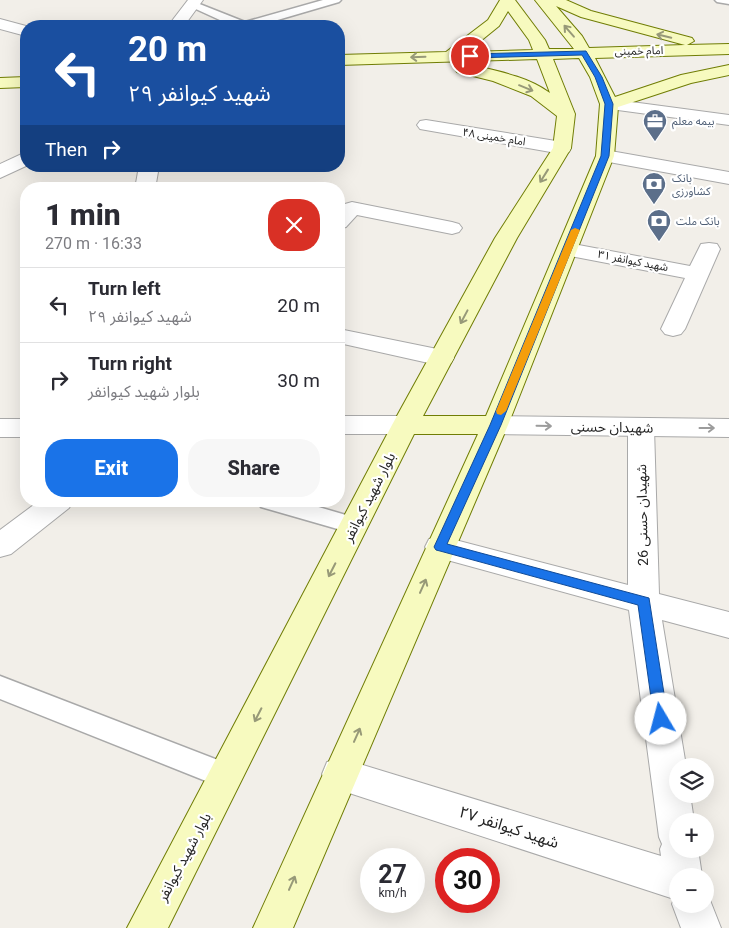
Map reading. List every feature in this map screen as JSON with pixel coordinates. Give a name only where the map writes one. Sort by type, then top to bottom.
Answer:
[{"type":"main road","name":"بلوار شهید کیوانفر","points":[[147,928],[355,526],[405,425],[506,238],[562,148],[566,114],[546,60],[537,40],[507,0]]},
{"type":"main road","points":[[507,0],[494,23],[457,62],[537,92],[566,114]]},
{"type":"main road","points":[[273,928],[495,425],[605,156],[609,104],[588,59],[576,39],[542,0]]},
{"type":"main road","points":[[553,0],[586,14],[627,26],[695,43],[729,49]]},
{"type":"main road","name":"امام خمینی","points":[[588,59],[729,49]]},
{"type":"main road","name":"امام خمینی","points":[[345,60],[457,62],[588,59],[729,62]]},
{"type":"main road","name":"امام خمینی","points":[[345,71],[457,62]]},
{"type":"main road","points":[[0,70],[20,69]]},
{"type":"main road","points":[[609,104],[687,79],[729,70]]},
{"type":"main road","points":[[0,83],[20,82]]},
{"type":"main road","points":[[405,425],[495,425]]},
{"type":"street","points":[[180,20],[191,2]]},
{"type":"street","points":[[0,24],[20,30]]},
{"type":"street","points":[[609,104],[729,120]]},
{"type":"street","name":"امام خمینی ۴۸","points":[[426,125],[562,148]]},
{"type":"street","points":[[605,156],[729,178]]},
{"type":"street","points":[[0,172],[20,161]]},
{"type":"street","points":[[345,216],[352,208],[452,228]]},
{"type":"street","name":"شهید کیوانفر ۳۱","points":[[568,248],[698,274]]},
{"type":"street","points":[[673,329],[709,249]]},
{"type":"street","points":[[345,337],[442,358]]},
{"type":"street","points":[[345,425],[405,425]]},
{"type":"street","name":"شهیدان حسنی","points":[[495,425],[729,428]]},
{"type":"street","name":"شهیدان حسنی 26","points":[[641,428],[644,602],[675,813]]},
{"type":"street","points":[[0,546],[52,507]]},
{"type":"street","points":[[440,547],[729,625]]},
{"type":"street","name":"شهید کیوانفر ۲۷","points":[[340,774],[669,878]]},
{"type":"street","points":[[695,913],[701,928]]},
{"type":"lane","points":[[265,20],[335,0]]},
{"type":"lane","points":[[721,0],[729,1]]},
{"type":"lane","points":[[191,2],[231,20]]},
{"type":"lane","points":[[290,507],[355,526]]},
{"type":"lane","points":[[0,687],[226,776]]},
{"type":"slow traffic","points":[[501,411],[575,230]]},
{"type":"place","name":"بیمه معلم","points":[[655,142]]},
{"type":"place","name":"بانک کشاورزی","points":[[654,205]]},
{"type":"place","name":"بانک ملت","points":[[659,242]]},
{"type":"route","points":[[470,56],[584,53],[598,77],[609,104],[605,156],[495,425],[440,547],[644,602],[661,719]]}]
